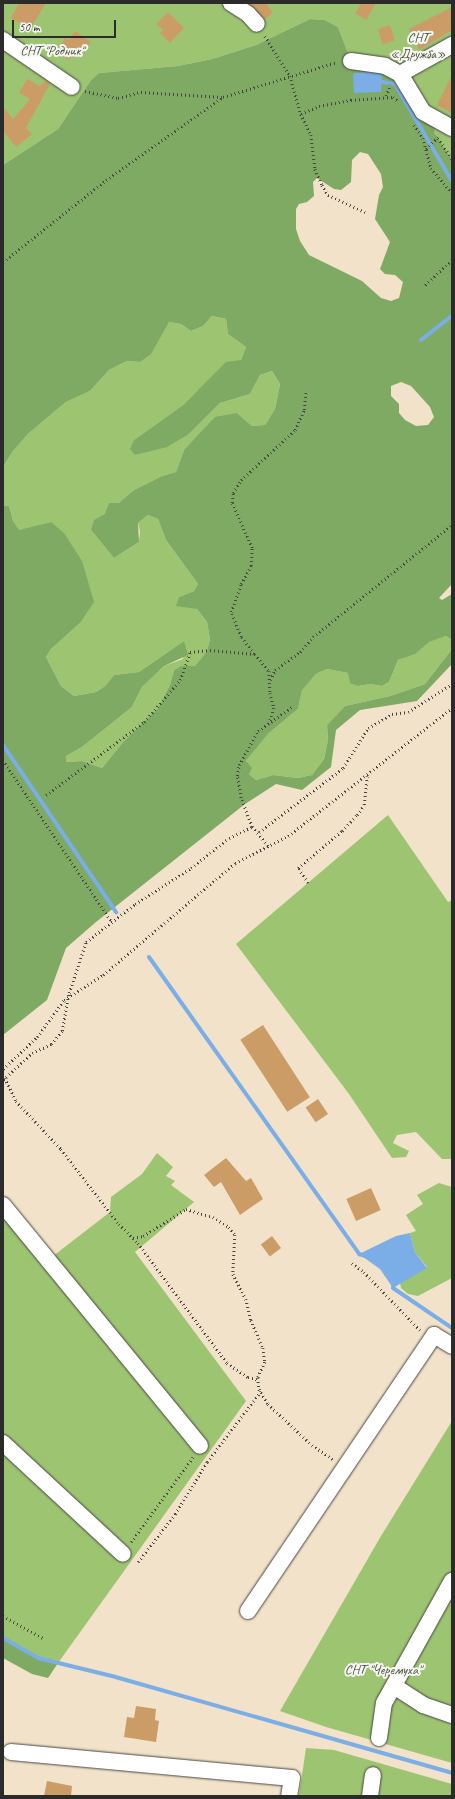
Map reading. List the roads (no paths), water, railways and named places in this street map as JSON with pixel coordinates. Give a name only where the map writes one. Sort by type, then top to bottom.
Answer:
[{"type":"street","points":[[231,3],[248,14],[257,24]]},
{"type":"street","points":[[3,40],[72,88]]},
{"type":"street","points":[[400,74],[452,45]]},
{"type":"street","points":[[351,61],[384,66],[400,74],[423,112],[452,128]]},
{"type":"street","points":[[3,1206],[200,1446]]},
{"type":"street","points":[[248,1611],[434,1334],[452,1346]]},
{"type":"street","points":[[3,1443],[123,1554]]},
{"type":"street","points":[[379,1738],[384,1704],[452,1582]]},
{"type":"street","points":[[394,1686],[423,1705],[452,1715]]},
{"type":"street","points":[[11,1752],[292,1778],[289,1796]]},
{"type":"street","points":[[370,1796],[373,1776]]},
{"type":"water","points":[[379,71],[382,73],[381,92],[354,93],[353,75],[355,73]]},
{"type":"water","points":[[410,1233],[415,1252],[427,1268],[393,1288],[380,1269],[359,1254],[396,1236]]},
{"type":"waterway","points":[[383,82],[395,84],[452,181]]},
{"type":"waterway","points":[[421,340],[452,316]]},
{"type":"waterway","points":[[3,745],[116,912]]},
{"type":"waterway","points":[[149,957],[359,1254],[365,1256]]},
{"type":"waterway","points":[[394,1283],[393,1288],[452,1328]]},
{"type":"waterway","points":[[3,1638],[38,1658],[112,1676],[452,1773]]},
{"type":"park label","name":"СНТ «Дружба»","points":[[418,46]]},
{"type":"park label","name":"СНТ ''Родник''","points":[[52,51]]},
{"type":"park label","name":"СНТ \"Черемуха\"","points":[[383,1670]]}]
